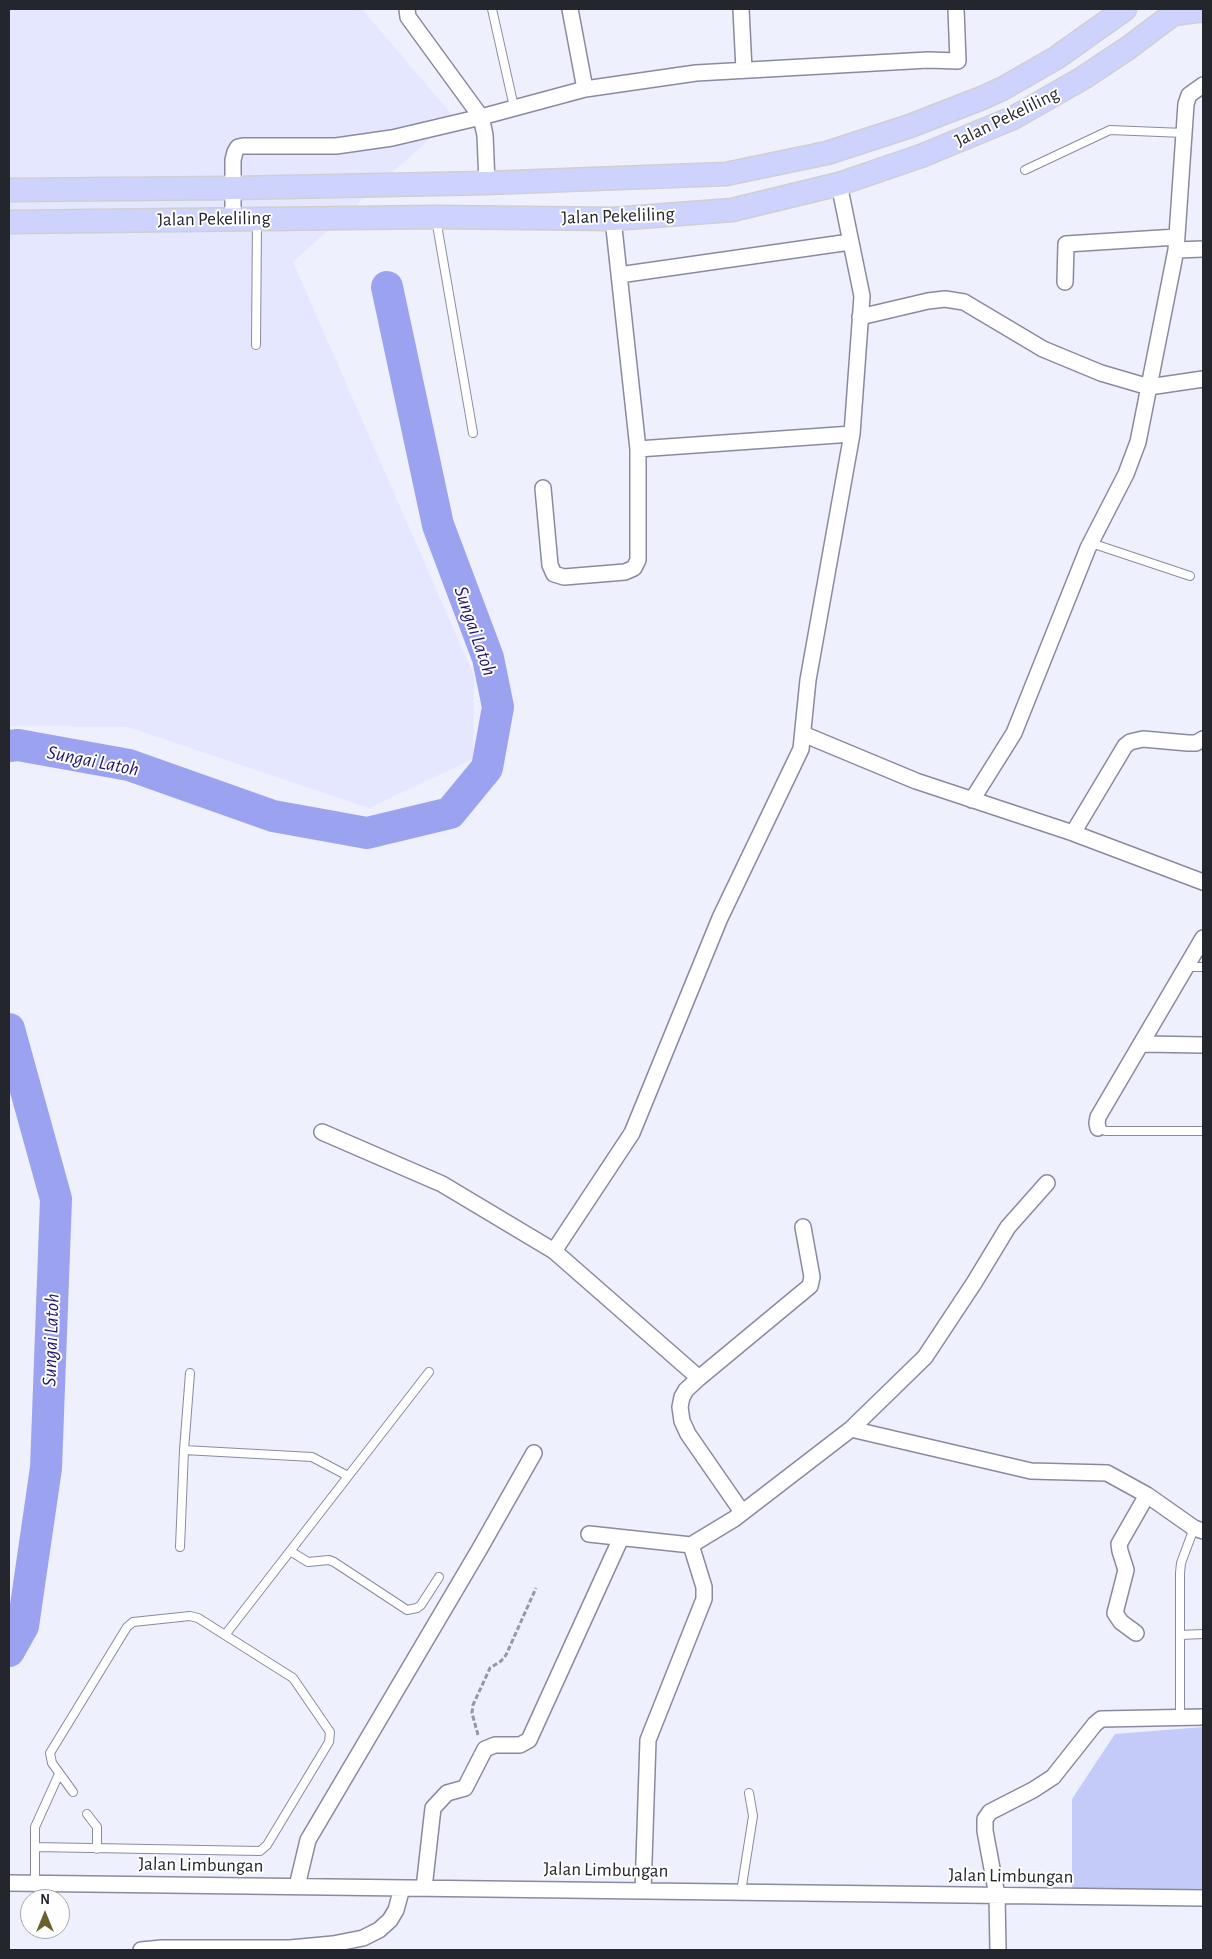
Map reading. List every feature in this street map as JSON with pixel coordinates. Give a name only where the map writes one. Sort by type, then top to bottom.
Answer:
[{"type":"main road","name":"Jalan Pekeliling","points":[[9,190],[487,183],[726,174],[827,153],[910,126],[1002,89],[1056,58],[1125,9]]},
{"type":"main road","points":[[1177,12],[1203,10]]},
{"type":"main road","name":"Jalan Pekeliling","points":[[9,222],[436,217],[613,219],[732,210],[839,184],[921,156],[1013,118],[1083,78],[1177,12]]},
{"type":"street","points":[[407,9],[408,17],[481,117],[485,135],[487,183]]},
{"type":"street","points":[[570,9],[585,89]]},
{"type":"street","points":[[741,9],[744,70]]},
{"type":"street","points":[[233,219],[232,188],[235,152],[238,147],[336,146],[392,138],[481,117],[585,89],[696,73],[928,60],[958,62],[956,9]]},
{"type":"street","points":[[972,800],[1014,733],[1091,543],[1126,474],[1138,442],[1176,243],[1187,99],[1203,86]]},
{"type":"street","points":[[554,1252],[632,1133],[720,918],[802,749],[808,680],[852,434],[862,296],[839,184]]},
{"type":"street","points":[[543,488],[550,564],[554,574],[564,577],[630,571],[637,564],[638,450],[613,219]]},
{"type":"street","points":[[619,275],[850,242]]},
{"type":"street","points":[[1065,282],[1066,244],[1176,243],[1203,248]]},
{"type":"street","points":[[860,317],[945,299],[964,302],[1043,349],[1101,372],[1149,387],[1203,380]]},
{"type":"street","points":[[638,450],[852,434]]},
{"type":"street","points":[[803,734],[916,782],[1073,833],[1203,882]]},
{"type":"street","points":[[1073,833],[1125,746],[1130,742],[1143,738],[1201,742]]},
{"type":"street","points":[[1098,1128],[1098,1117],[1203,938]]},
{"type":"street","points":[[1142,1044],[1203,1045]]},
{"type":"street","points":[[322,1132],[442,1184],[554,1252],[699,1378]]},
{"type":"street","points":[[588,1534],[691,1545],[727,1525],[851,1429],[925,1357],[974,1283],[1008,1226],[1047,1183]]},
{"type":"street","points":[[742,1512],[688,1434],[682,1421],[680,1407],[682,1397],[686,1390],[699,1378],[810,1286],[812,1277],[803,1226]]},
{"type":"street","points":[[851,1429],[1031,1471],[1107,1473],[1147,1496],[1199,1530]]},
{"type":"street","points":[[297,1886],[308,1840],[534,1453]]},
{"type":"street","points":[[1136,1633],[1120,1622],[1115,1613],[1126,1570],[1119,1548],[1121,1540],[1147,1496]]},
{"type":"street","points":[[424,1888],[432,1810],[447,1793],[464,1788],[482,1753],[490,1746],[520,1745],[526,1743],[531,1737],[621,1538]]},
{"type":"street","points":[[643,1891],[648,1740],[704,1598],[704,1587],[691,1545]]},
{"type":"street","points":[[998,1950],[996,1896],[985,1830],[985,1818],[990,1812],[1033,1790],[1053,1777],[1097,1721],[1105,1719],[1203,1717]]},
{"type":"street","name":"Jalan Limbungan","points":[[9,1883],[1203,1898]]},
{"type":"street","points":[[141,1950],[162,1948],[290,1948],[333,1944],[363,1938],[379,1930],[390,1920],[396,1910],[402,1888]]},
{"type":"lane","points":[[492,9],[514,108]]},
{"type":"lane","points":[[1025,170],[1110,130],[1184,133]]},
{"type":"lane","points":[[436,217],[473,433]]},
{"type":"lane","points":[[256,344],[257,218]]},
{"type":"lane","points":[[1091,543],[1190,576]]},
{"type":"lane","points":[[1187,967],[1203,967]]},
{"type":"lane","points":[[1098,1128],[1106,1131],[1203,1131]]},
{"type":"lane","points":[[225,1635],[429,1372]]},
{"type":"lane","points":[[180,1547],[184,1450],[190,1373]]},
{"type":"lane","points":[[184,1450],[312,1457],[348,1476]]},
{"type":"lane","points":[[1180,1718],[1181,1563],[1199,1530]]},
{"type":"lane","points":[[290,1551],[308,1562],[329,1560],[334,1562],[407,1610],[421,1605],[440,1577]]},
{"type":"lane","points":[[35,1847],[260,1851],[267,1845],[329,1742],[330,1732],[293,1678],[193,1616],[137,1621],[130,1624],[52,1748],[50,1758],[59,1774],[73,1792]]},
{"type":"lane","points":[[1180,1635],[1203,1634]]},
{"type":"lane","points":[[35,1883],[35,1827],[59,1774]]},
{"type":"lane","points":[[741,1892],[753,1816],[749,1793]]},
{"type":"lane","points":[[87,1814],[97,1827],[97,1849]]},
{"type":"path","points":[[482,1753],[472,1707],[490,1668],[502,1661],[506,1655],[536,1588]]},
{"type":"shaded area","points":[[9,9],[362,9],[454,117],[293,262],[474,676],[473,759],[369,808],[128,727],[9,726]]},
{"type":"shaded area","points":[[1203,1727],[1203,1898],[1072,1896],[1072,1799],[1115,1734]]},
{"type":"waterway","name":"Sungai Latoh","points":[[9,746],[18,745],[129,765],[273,816],[367,833],[450,813],[487,768],[498,707],[488,658],[438,525],[387,287]]},
{"type":"waterway","name":"Sungai Latoh","points":[[9,1029],[56,1199],[46,1468],[23,1626],[9,1651]]}]
